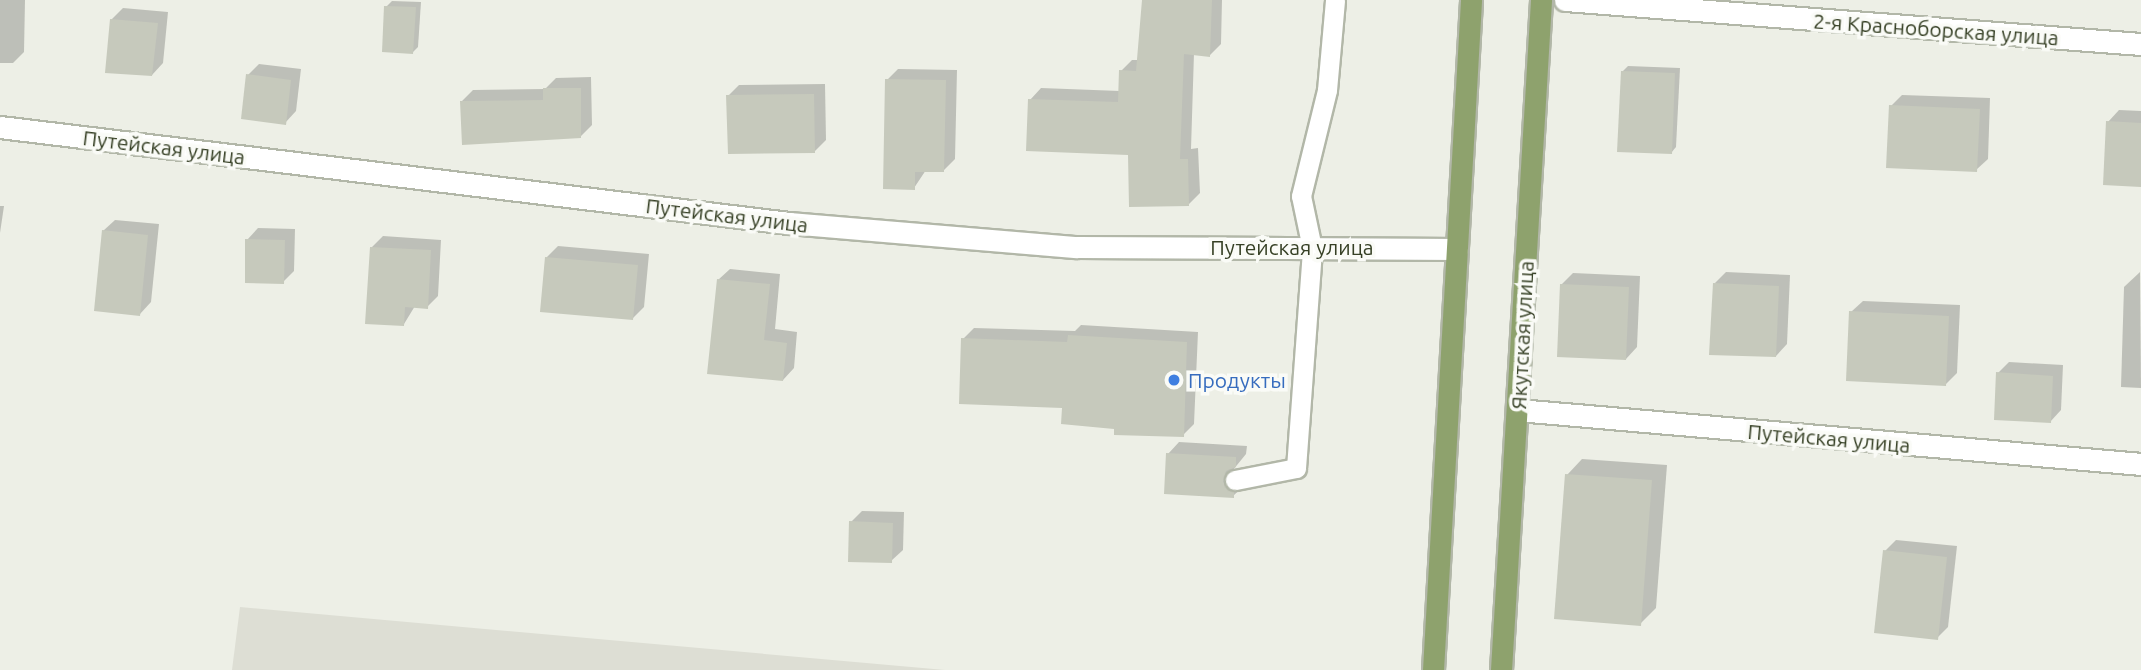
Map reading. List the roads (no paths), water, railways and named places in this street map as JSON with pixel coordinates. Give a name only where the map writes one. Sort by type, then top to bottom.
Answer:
[{"type":"main road","points":[[1433,670],[1471,0]]},
{"type":"main road","name":"Якутская улица","points":[[1502,670],[1541,0]]},
{"type":"street","name":"2-я Красноборская улица","points":[[1564,0],[2141,44]]},
{"type":"street","name":"Путейская улица","points":[[0,127],[789,223],[1077,247],[1457,249]]},
{"type":"street","name":"Путейская улица","points":[[1518,410],[2141,464]]},
{"type":"lane","points":[[1235,480],[1296,468],[1312,248],[1301,196],[1327,90],[1335,0]]},
{"type":"place","name":"Продукты","points":[[1174,380]]}]
